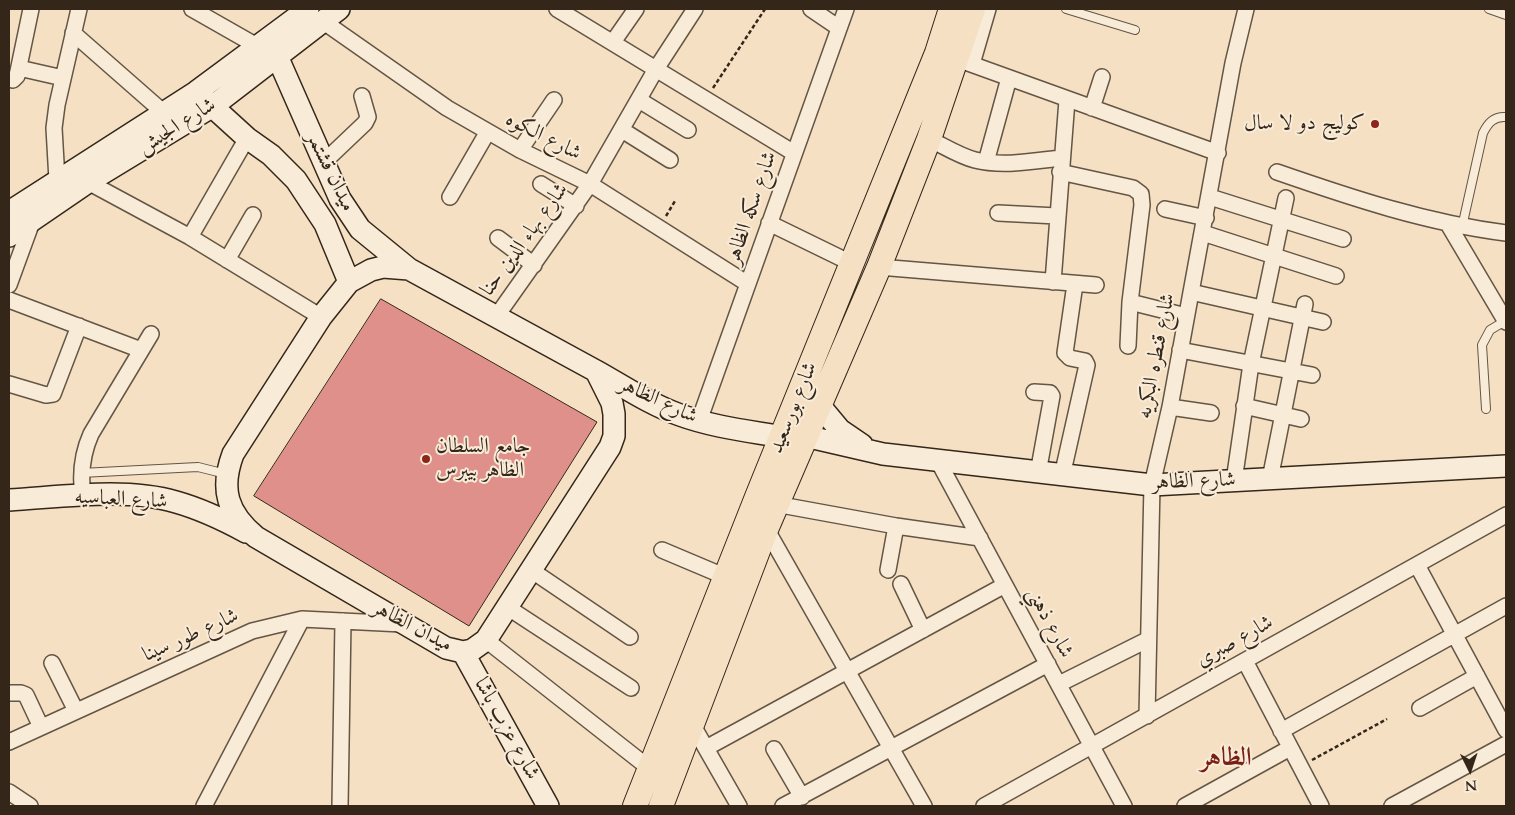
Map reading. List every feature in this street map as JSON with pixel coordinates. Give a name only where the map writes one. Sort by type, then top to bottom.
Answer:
[{"type":"main road","name":"شارع بورسعيد","points":[[661,806],[692,724],[762,512],[782,436],[937,53],[951,9]]},
{"type":"main road","name":"شارع بورسعيد","points":[[635,806],[726,577],[806,436],[879,267],[929,138],[964,61],[972,9]]},
{"type":"main road","name":"شارع الجيش","points":[[9,212],[196,92],[258,46],[314,12]]},
{"type":"main road","name":"شارع الجيش","points":[[9,236],[88,182],[212,106],[277,56],[314,12]]},
{"type":"main road","name":"ميدان قشتمر","points":[[277,56],[340,199],[360,228],[409,269]]},
{"type":"main road","name":"ميدان قشتمر","points":[[196,92],[247,138],[284,167],[306,194],[324,224],[348,282]]},
{"type":"main road","name":"ميدان الظاهر","points":[[383,267],[409,269],[596,371],[612,403],[614,414],[614,436],[610,446],[486,640],[472,650],[463,652],[446,648],[402,624],[256,537],[244,527],[234,514],[228,500],[226,474],[233,454],[321,317],[348,282],[371,270],[383,267]]},
{"type":"main road","name":"شارع الظاهر","points":[[596,371],[660,407],[699,421],[782,436]]},
{"type":"main road","name":"شارع الظاهر","points":[[820,406],[840,430],[854,440],[883,454]]},
{"type":"main road","name":"شارع الظاهر","points":[[806,436],[883,454],[1152,485],[1506,466]]},
{"type":"main road","name":"شارع العباسيه","points":[[9,500],[83,496],[146,496],[176,502],[210,513],[256,537]]},
{"type":"main road","name":"شارع عزب باشا","points":[[463,652],[548,806]]},
{"type":"street","points":[[31,9],[14,73],[63,78]]},
{"type":"street","points":[[57,180],[54,128],[79,9]]},
{"type":"street","points":[[192,9],[258,46]]},
{"type":"street","points":[[558,9],[794,153]]},
{"type":"street","points":[[613,42],[636,9]]},
{"type":"street","name":"شارع بهاء الدين حنا","points":[[496,316],[576,206],[656,69],[695,9]]},
{"type":"street","points":[[811,9],[839,28]]},
{"type":"street","name":"شارع سكه الظاهر","points":[[699,421],[846,9]]},
{"type":"street","name":"شارع بورسعيد","points":[[964,61],[988,9]]},
{"type":"street","name":"شارع قنطره البكريه","points":[[1147,716],[1147,640],[1152,485],[1170,407],[1205,225],[1233,64],[1246,9]]},
{"type":"street","name":"شارع الكوه","points":[[314,12],[447,108],[487,133],[590,184],[748,284]]},
{"type":"street","points":[[74,33],[163,112]]},
{"type":"street","points":[[964,61],[1067,100],[1218,153]]},
{"type":"street","points":[[1092,108],[1102,77]]},
{"type":"street","points":[[986,162],[1009,78]]},
{"type":"street","points":[[324,162],[365,123],[367,110],[362,96]]},
{"type":"street","points":[[520,150],[554,100]]},
{"type":"street","points":[[639,100],[688,130]]},
{"type":"street","points":[[1054,282],[1057,216],[1067,100]]},
{"type":"street","points":[[622,130],[670,160]]},
{"type":"street","points":[[450,197],[487,133]]},
{"type":"street","points":[[190,237],[247,138]]},
{"type":"street","points":[[929,138],[973,160],[1000,164],[1061,165],[1133,188],[1141,194],[1142,205],[1130,302],[1128,346]]},
{"type":"street","points":[[1277,172],[1361,201],[1455,226],[1506,233]]},
{"type":"street","points":[[88,182],[190,237],[321,317]]},
{"type":"street","points":[[540,184],[576,206]]},
{"type":"street","points":[[1210,197],[1343,239]]},
{"type":"street","points":[[1234,481],[1244,406],[1286,198]]},
{"type":"street","points":[[1164,209],[1275,256],[1336,276]]},
{"type":"street","points":[[998,213],[1057,216]]},
{"type":"street","points":[[227,260],[253,215]]},
{"type":"street","points":[[9,285],[32,222]]},
{"type":"street","points":[[769,223],[853,264]]},
{"type":"street","points":[[1455,226],[1506,322]]},
{"type":"street","points":[[498,238],[534,265]]},
{"type":"street","points":[[879,267],[1096,286]]},
{"type":"street","points":[[1062,476],[1087,365],[1085,361],[1070,358],[1065,353],[1075,284]]},
{"type":"street","points":[[1191,292],[1263,309],[1304,311],[1323,322]]},
{"type":"street","points":[[9,300],[140,350]]},
{"type":"street","points":[[1130,302],[1186,316]]},
{"type":"street","points":[[1270,479],[1304,311]]},
{"type":"street","points":[[9,384],[46,395],[53,394],[79,326]]},
{"type":"street","points":[[83,496],[82,473],[85,448],[90,434],[151,334]]},
{"type":"street","points":[[1180,350],[1312,375]]},
{"type":"street","points":[[1034,392],[1050,393],[1052,396],[1038,473]]},
{"type":"street","points":[[1244,406],[1302,419]]},
{"type":"street","points":[[1170,407],[1211,413]]},
{"type":"street","name":"شارع ذهني","points":[[937,459],[1124,806]]},
{"type":"street","points":[[762,512],[896,526],[980,538]]},
{"type":"street","points":[[762,512],[924,806]]},
{"type":"street","name":"شارع صبري","points":[[984,806],[1506,515]]},
{"type":"street","points":[[888,570],[896,526]]},
{"type":"street","points":[[662,550],[726,577]]},
{"type":"street","points":[[1417,565],[1506,730]]},
{"type":"street","points":[[531,570],[630,637]]},
{"type":"street","points":[[901,584],[923,630]]},
{"type":"street","points":[[706,748],[1005,585]]},
{"type":"street","points":[[1281,731],[1506,606]]},
{"type":"street","points":[[507,607],[631,688]]},
{"type":"street","points":[[204,806],[302,619]]},
{"type":"street","name":"شارع طور سينا","points":[[9,742],[252,631],[302,619],[402,624]]},
{"type":"street","points":[[340,806],[343,621]]},
{"type":"street","points":[[486,640],[649,768]]},
{"type":"street","points":[[1059,684],[1147,640]]},
{"type":"street","points":[[1245,661],[1321,806]]},
{"type":"street","points":[[52,663],[76,711]]},
{"type":"street","points":[[784,806],[1048,664]]},
{"type":"street","points":[[1420,708],[1477,676]]},
{"type":"street","points":[[9,693],[21,692],[26,695],[42,727]]},
{"type":"street","points":[[692,724],[739,806]]},
{"type":"street","points":[[1392,806],[1506,744]]},
{"type":"street","points":[[1185,806],[1290,748]]},
{"type":"street","points":[[774,749],[802,797]]},
{"type":"street","points":[[9,792],[30,806]]},
{"type":"lane","points":[[1066,9],[1134,30]]},
{"type":"lane","points":[[1489,9],[1506,15]]},
{"type":"lane","points":[[1455,226],[1483,133],[1487,125],[1494,119],[1506,117]]},
{"type":"lane","points":[[1486,409],[1482,345],[1490,330],[1506,322]]},
{"type":"lane","points":[[82,473],[198,467],[226,474]]},
{"type":"path","points":[[705,99],[765,9]]},
{"type":"path","points":[[1300,766],[1387,718]]},
{"type":"building","name":"جامع السلطان الظاهر بيبرس","points":[[381,299],[597,422],[469,626],[254,496]]},
{"type":"place","name":"كوليج دو لا سال","points":[[1375,124]]},
{"type":"place","name":"جامع السلطان الظاهر بيبرس","points":[[426,459]]},
{"type":"district","name":"الظاهر","points":[[1226,759]]}]
